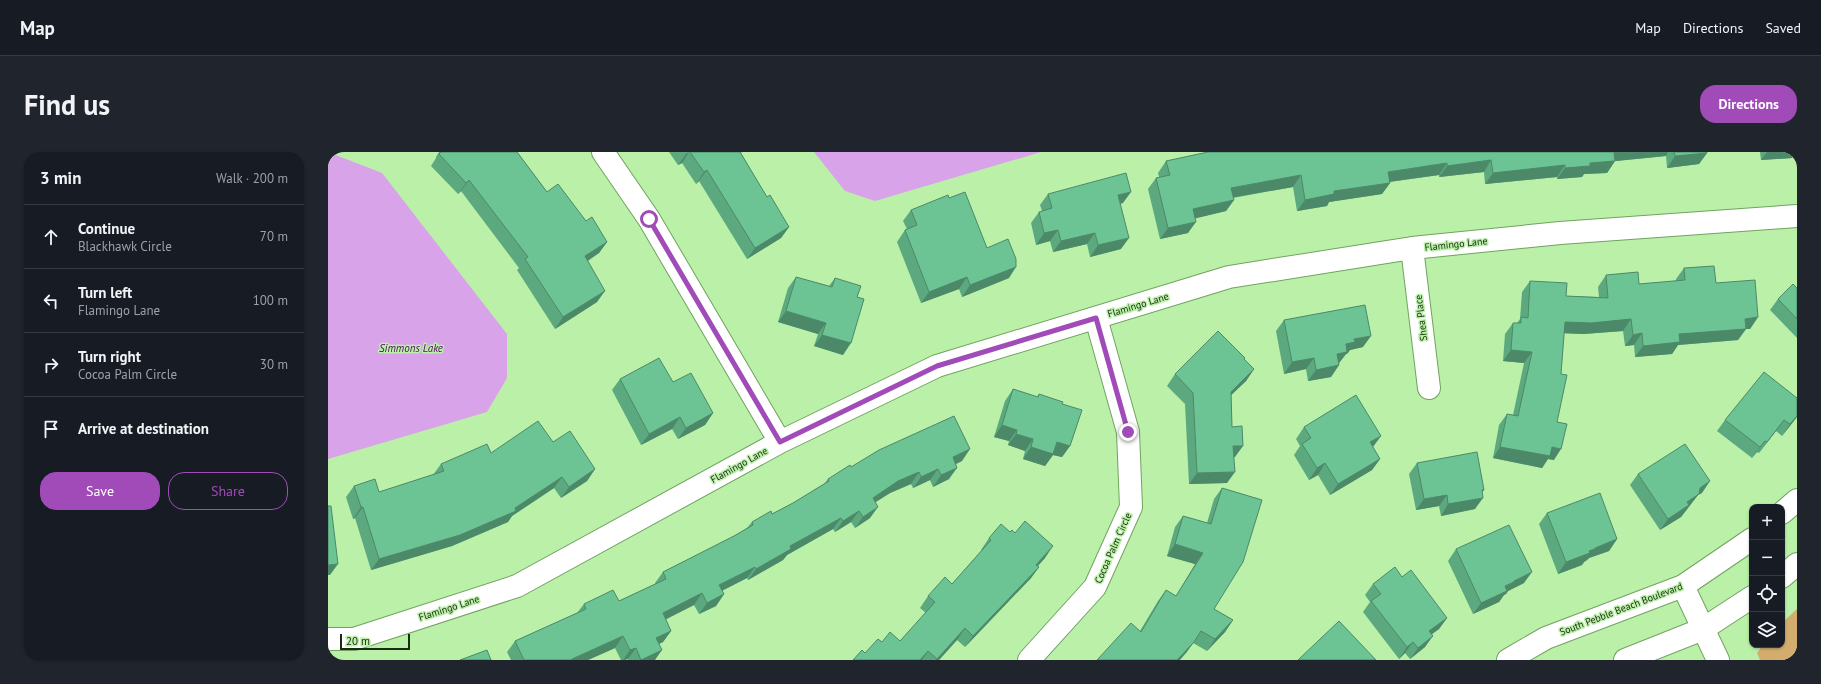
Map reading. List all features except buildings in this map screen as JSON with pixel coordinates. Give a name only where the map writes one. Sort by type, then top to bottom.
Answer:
[{"type":"street","points":[[603,152],[649,219],[780,442]]},
{"type":"street","name":"Flamingo Lane","points":[[328,639],[354,640],[517,586],[780,442],[937,366],[1230,277],[1412,248],[1560,233],[1797,216]]},
{"type":"street","name":"Shea Place","points":[[1412,248],[1429,388]]},
{"type":"street","name":"Cocoa Palm Circle","points":[[1029,660],[1095,587],[1131,508],[1128,432],[1096,318]]},
{"type":"street","points":[[1785,510],[1797,500]]},
{"type":"street","name":"South Pebble Beach Boulevard","points":[[1508,660],[1546,638],[1683,586],[1751,540]]},
{"type":"street","points":[[1783,576],[1797,564]]},
{"type":"street","points":[[1683,586],[1718,660]]},
{"type":"street","points":[[1625,660],[1703,629],[1749,599]]},
{"type":"shaded area","points":[[1797,609],[1797,660],[1760,660],[1757,653],[1761,648],[1785,648],[1785,620]]},
{"type":"water","name":"Simmons Lake","points":[[328,152],[382,173],[507,334],[507,378],[487,412],[328,459]]},
{"type":"water","points":[[814,152],[1041,152],[875,201],[845,191]]},
{"type":"route","points":[[649,219],[780,442],[937,366],[1096,318],[1128,432]]}]
